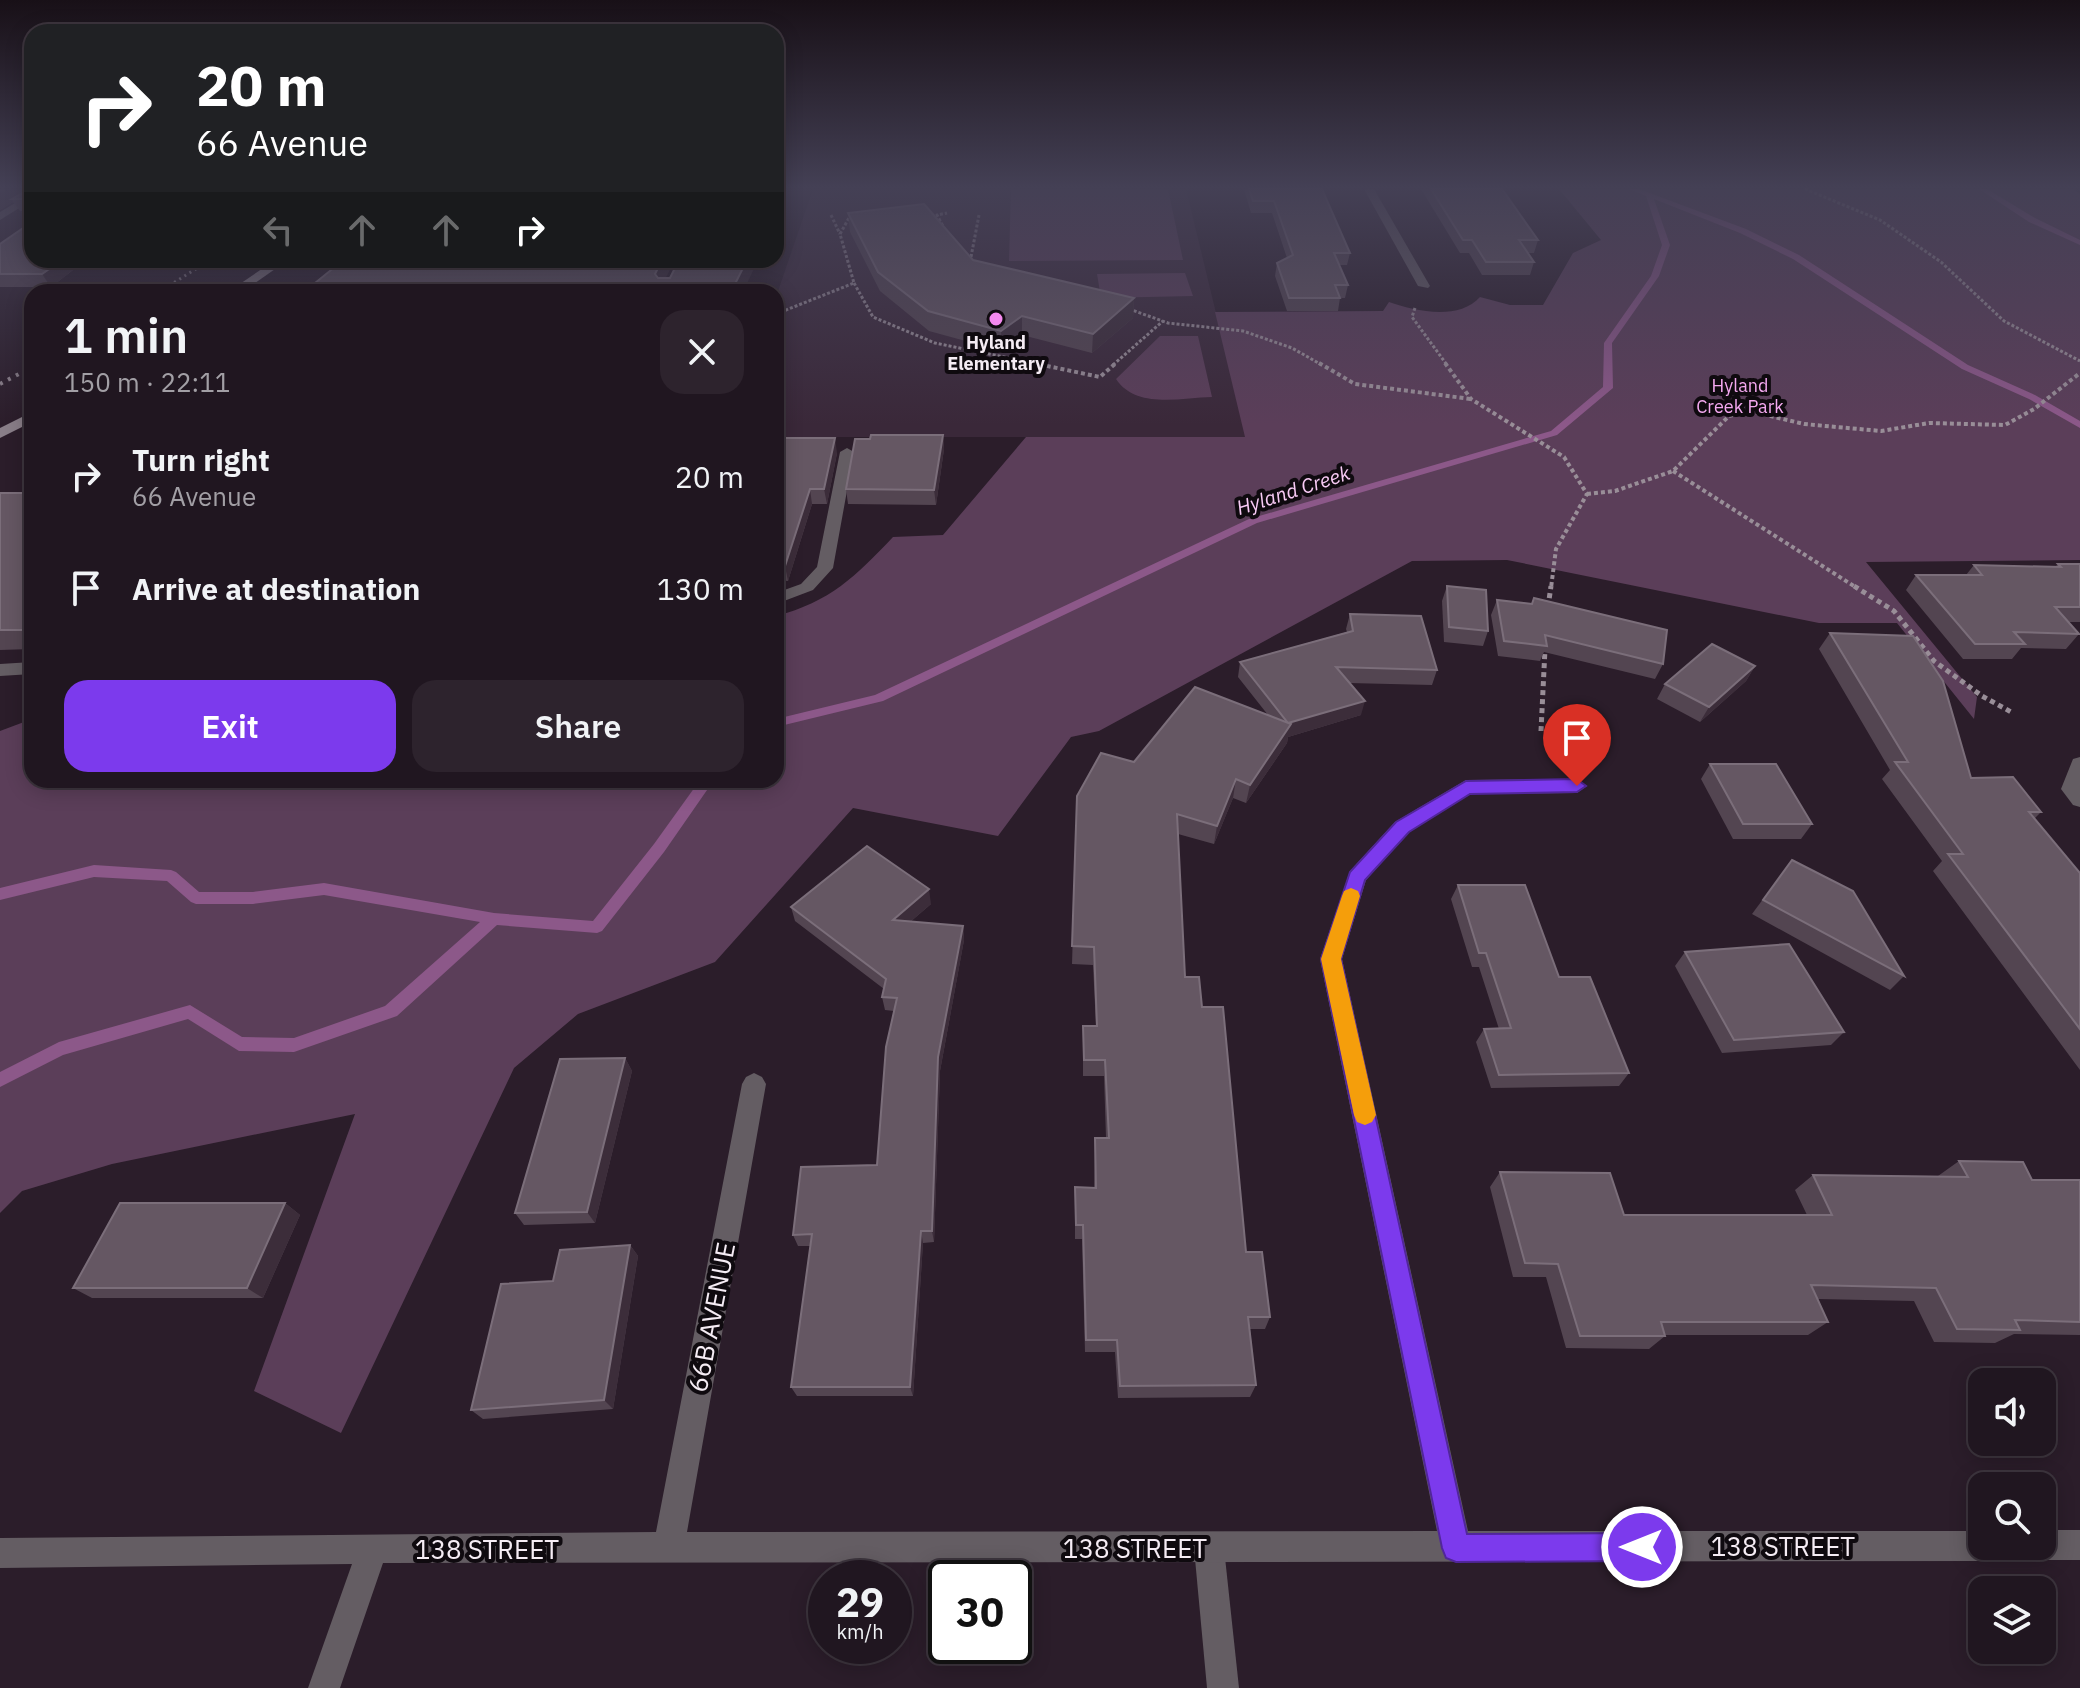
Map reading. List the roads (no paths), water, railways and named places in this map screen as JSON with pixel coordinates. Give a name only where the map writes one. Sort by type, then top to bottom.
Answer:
[{"type":"street","points":[[246,284],[270,268]]},
{"type":"street","points":[[1414,268],[1424,286]]},
{"type":"street","points":[[0,434],[24,420]]},
{"type":"street","points":[[784,596],[807,587],[825,568],[847,452]]},
{"type":"street","points":[[0,670],[24,668]]},
{"type":"street","points":[[2080,764],[2071,789],[2080,800]]},
{"type":"street","points":[[1456,1548],[1331,959],[1357,877],[1402,827],[1466,787],[1577,786]]},
{"type":"street","name":"66B AVENUE","points":[[668,1550],[754,1084]]},
{"type":"street","points":[[2056,1545],[2080,1545]]},
{"type":"street","name":"138 STREET","points":[[0,1553],[373,1548],[1968,1546]]},
{"type":"street","points":[[324,1688],[373,1548]]},
{"type":"street","points":[[1209,1548],[1223,1688]]},
{"type":"waterway","name":"Hyland Creek","points":[[784,721],[879,698],[1253,521],[1554,433],[1608,388],[1608,343],[1658,268]]},
{"type":"waterway","points":[[1813,268],[1965,367],[2032,397],[2080,425]]},
{"type":"waterway","name":"Hyland Creek","points":[[494,919],[597,927],[701,788]]},
{"type":"waterway","points":[[0,894],[94,871],[171,876],[196,898],[253,898],[324,889],[494,919]]},
{"type":"waterway","name":"Hyland Creek","points":[[0,1080],[59,1049],[190,1012],[239,1044],[294,1045],[391,1011],[494,919]]},
{"type":"railway","points":[[172,284],[197,268]]},
{"type":"railway","points":[[0,384],[24,371]]},
{"type":"place","name":"Hyland Elementary","points":[[996,319]]},
{"type":"park label","name":"Hyland Creek Park","points":[[1740,395]]}]
